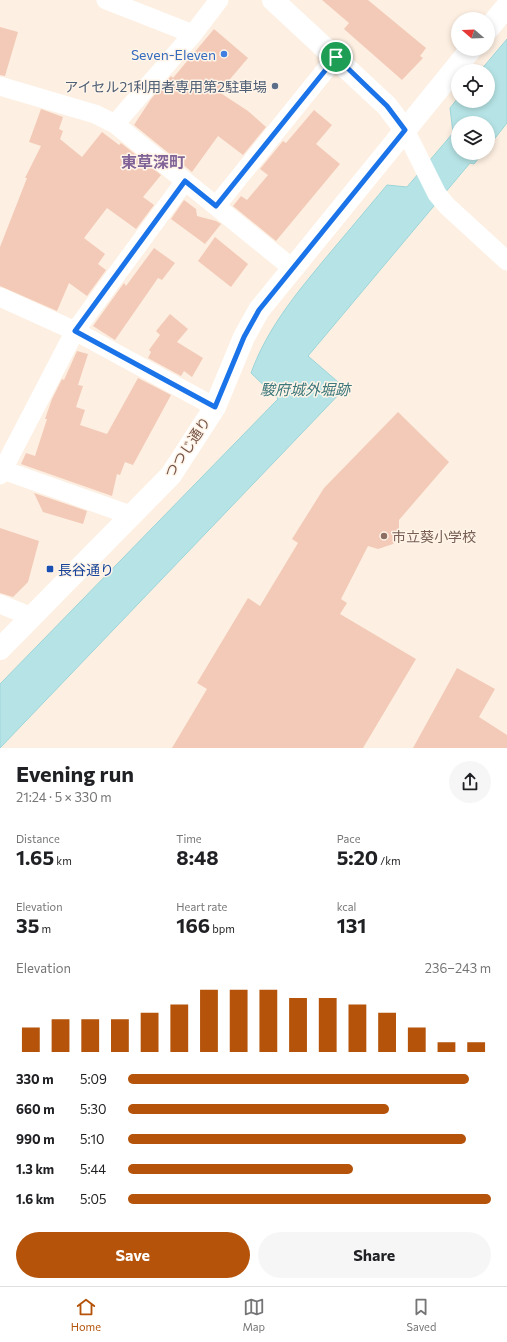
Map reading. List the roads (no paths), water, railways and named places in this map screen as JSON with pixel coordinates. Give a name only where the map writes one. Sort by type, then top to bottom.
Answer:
[{"type":"main road","points":[[273,0],[387,106],[409,137]]},
{"type":"main road","points":[[495,21],[507,6]]},
{"type":"main road","name":"つつじ通り","points":[[0,649],[130,515],[171,475],[215,407],[244,337],[259,310],[292,268],[409,137],[467,56]]},
{"type":"street","points":[[106,0],[193,34]]},
{"type":"street","points":[[115,124],[193,34],[219,0]]},
{"type":"street","points":[[216,206],[336,57]]},
{"type":"street","points":[[0,86],[94,114],[115,124],[292,268]]},
{"type":"street","points":[[409,137],[437,194],[447,206],[507,261]]},
{"type":"street","points":[[130,515],[1,472],[75,331],[185,181]]},
{"type":"street","points":[[0,297],[75,331],[215,407]]},
{"type":"street","points":[[0,604],[32,616]]},
{"type":"water","name":"駿府城外堀跡","points":[[507,39],[507,123],[495,138],[495,116],[451,116],[450,108],[451,107],[451,108],[495,108],[495,64],[486,64],[493,56],[495,56],[495,53]]},
{"type":"water","name":"駿府城外堀跡","points":[[451,135],[451,160],[477,160],[474,164],[470,163],[308,356],[345,388],[0,748],[0,684],[278,399],[251,373],[273,327],[303,286],[387,185],[407,187]]},
{"type":"place","name":"Seven-Eleven","points":[[224,54]]},
{"type":"place","name":"アイセル21利用者専用第2駐車場","points":[[275,86]]},
{"type":"place","name":"市立葵小学校","points":[[384,536]]},
{"type":"place","name":"長谷通り","points":[[50,569]]},
{"type":"district","name":"東草深町","points":[[153,161]]}]
